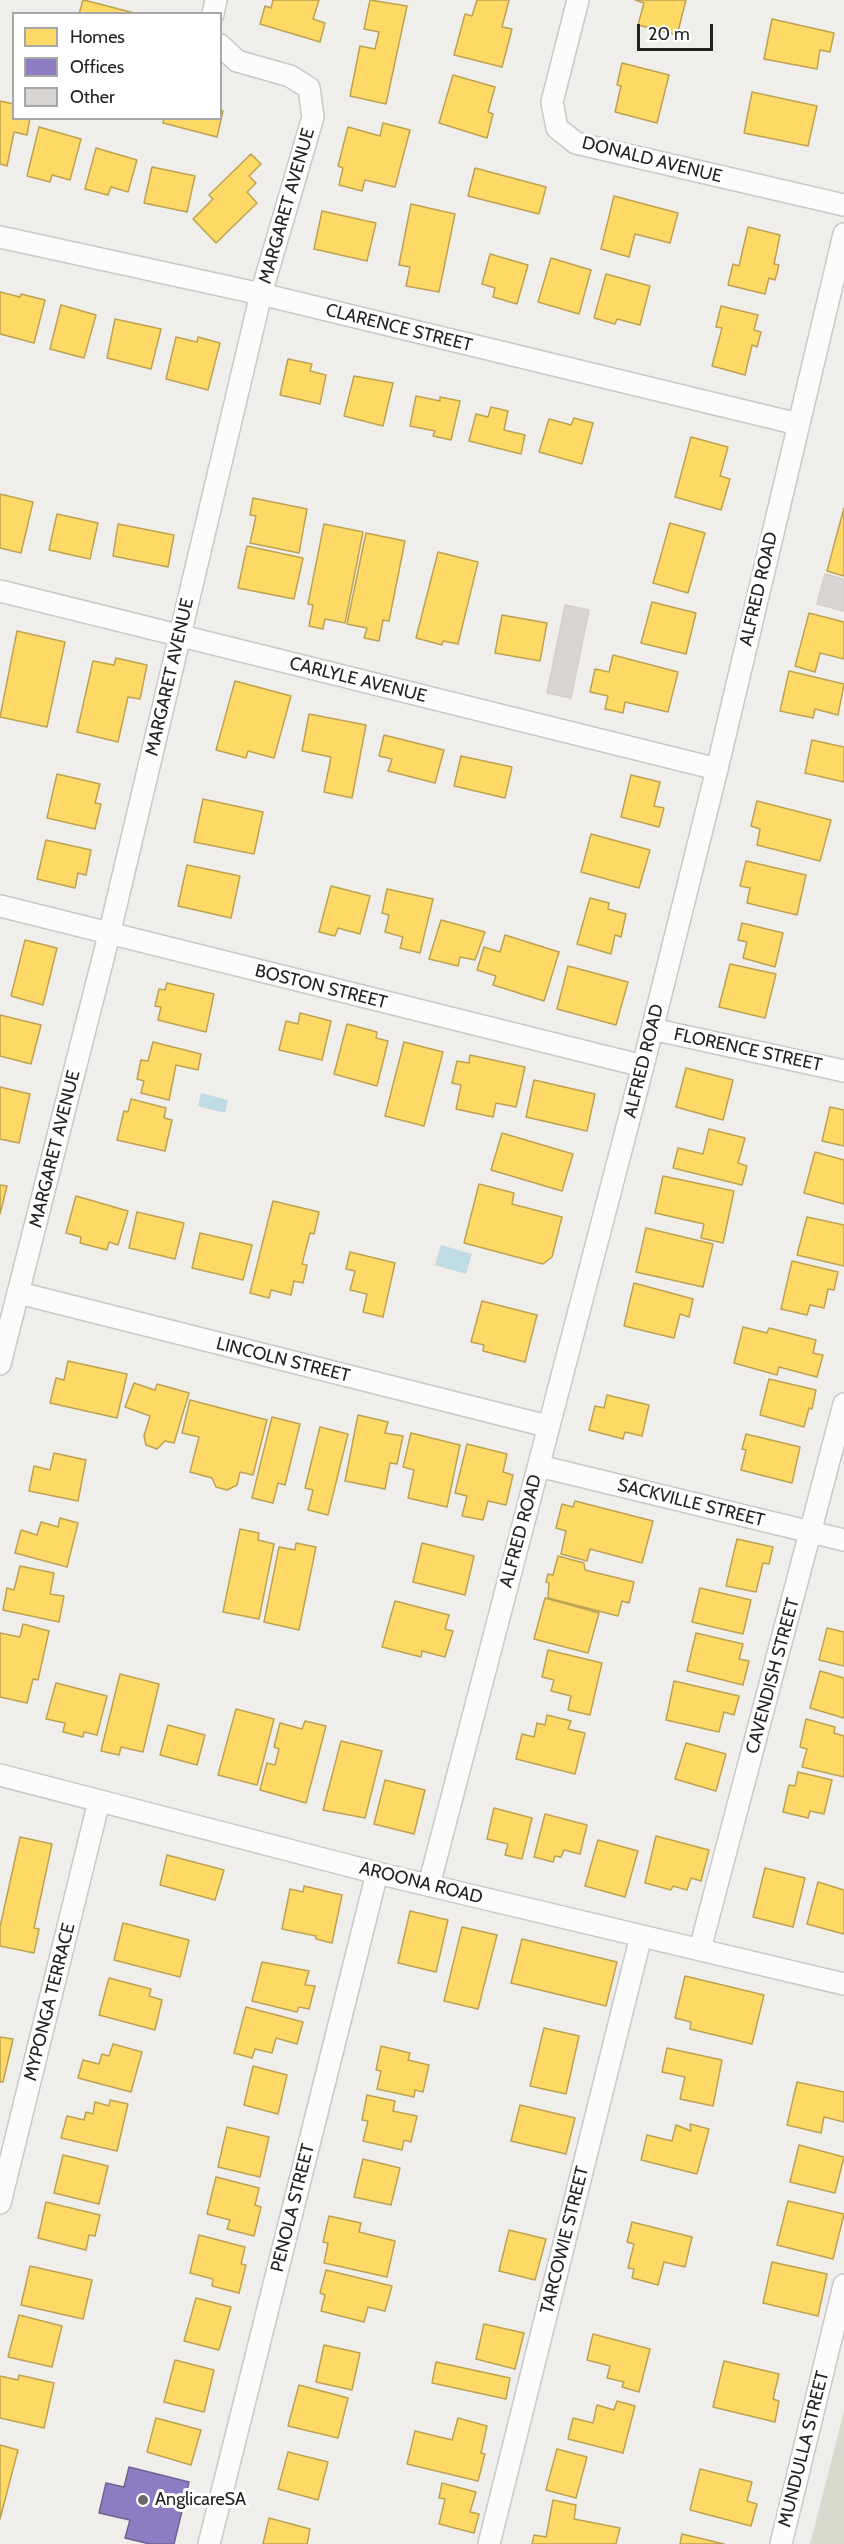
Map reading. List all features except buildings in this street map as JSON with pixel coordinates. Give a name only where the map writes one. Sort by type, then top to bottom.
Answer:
[{"type":"street","name":"DONALD AVENUE","points":[[578,0],[552,102],[557,128],[576,144],[844,205]]},
{"type":"street","name":"MARGARET AVENUE","points":[[0,1364],[3,1340],[19,1293],[109,935],[261,294],[313,117],[309,88],[290,76],[237,61],[222,47]]},
{"type":"street","name":"ALFRED ROAD","points":[[429,1885],[539,1466],[547,1426],[643,1066],[717,770],[844,234]]},
{"type":"street","name":"CLARENCE STREET","points":[[0,237],[261,294],[798,424]]},
{"type":"street","name":"CARLYLE AVENUE","points":[[0,591],[717,770]]},
{"type":"street","name":"BOSTON STREET","points":[[0,906],[109,935],[643,1066]]},
{"type":"street","name":"FLORENCE STREET","points":[[652,1029],[844,1071]]},
{"type":"street","name":"LINCOLN STREET","points":[[19,1293],[547,1426]]},
{"type":"street","name":"CAVENDISH STREET","points":[[700,1949],[844,1404]]},
{"type":"street","name":"SACKVILLE STREET","points":[[539,1466],[844,1540]]},
{"type":"street","name":"AROONA ROAD","points":[[0,1775],[377,1873],[844,1984]]},
{"type":"street","name":"MYPONGA TERRACE","points":[[0,2203],[99,1802]]},
{"type":"street","name":"PENOLA STREET","points":[[209,2544],[377,1873]]},
{"type":"street","name":"TARCOWIE STREET","points":[[489,2544],[641,1936]]},
{"type":"street","name":"MUNDULLA STREET","points":[[781,2544],[844,2285]]},
{"type":"shaded area","points":[[844,2411],[844,2544],[810,2544]]},
{"type":"water","points":[[201,1093],[228,1100],[225,1113],[198,1106]]},
{"type":"water","points":[[441,1245],[472,1254],[466,1274],[435,1265]]},
{"type":"place","name":"AnglicareSA","points":[[143,2500]]}]
